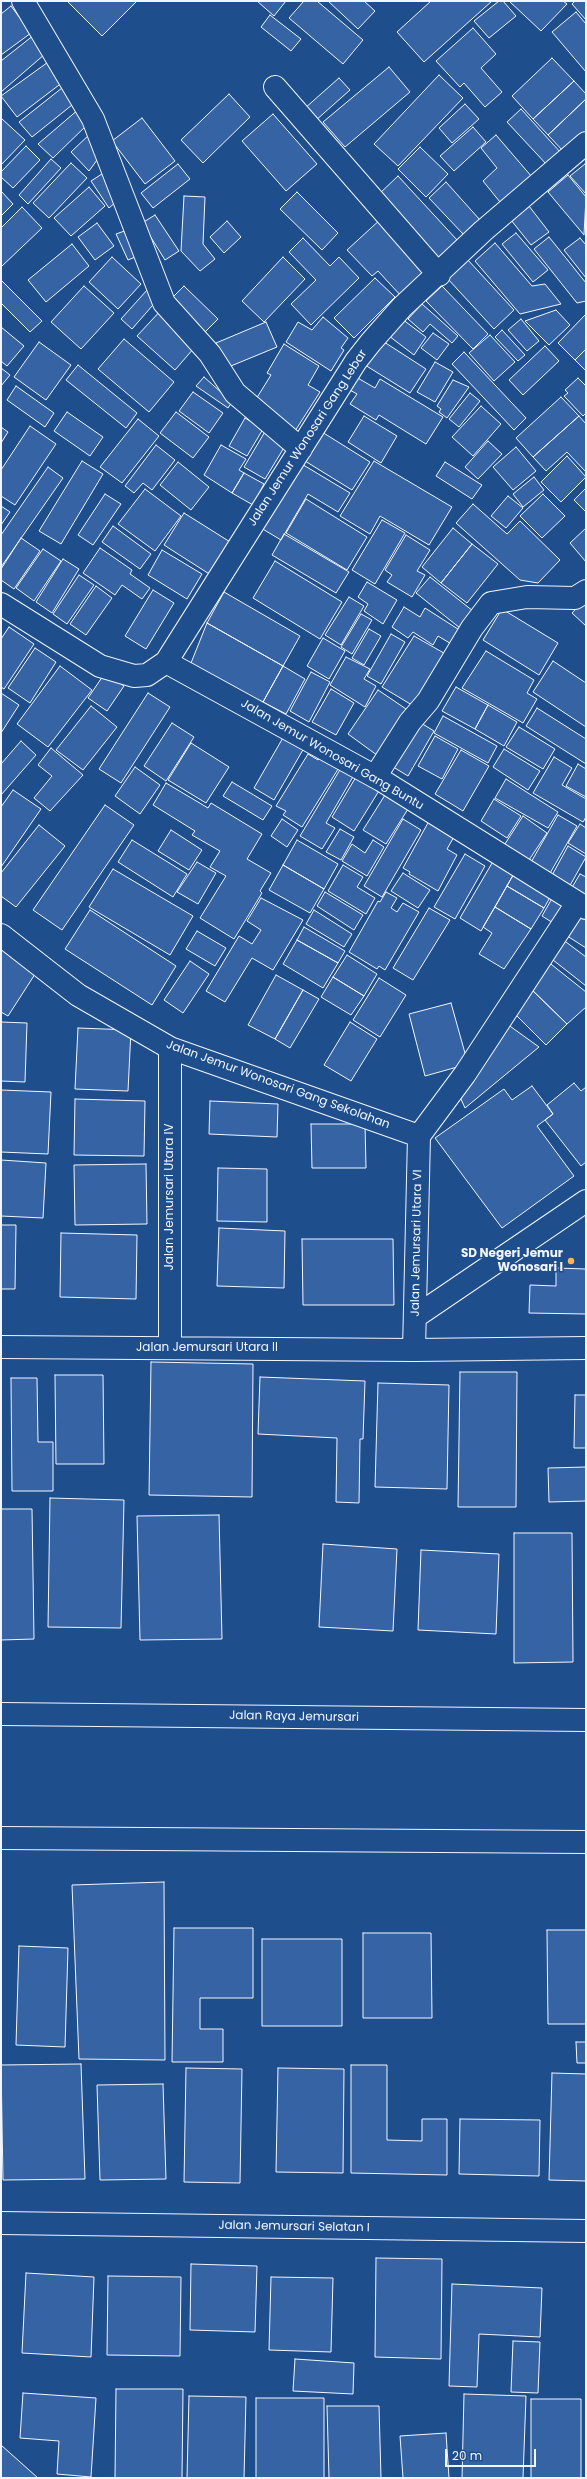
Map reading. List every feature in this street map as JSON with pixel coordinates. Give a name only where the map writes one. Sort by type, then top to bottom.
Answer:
[{"type":"street","points":[[23,1],[94,118],[164,303],[210,354],[235,393],[301,449]]},
{"type":"street","points":[[275,87],[439,275]]},
{"type":"street","name":"Jalan Jemur Wonosari Gang Lebar","points":[[1,604],[100,666],[134,676],[147,675],[166,662],[370,342],[402,307],[439,275],[483,231],[586,143]]},
{"type":"street","points":[[376,777],[410,722],[428,701],[472,628],[492,603],[528,597],[574,598],[586,590]]},
{"type":"street","name":"Jalan Jemur Wonosari Gang Buntu","points":[[166,662],[376,777],[582,906],[420,1136]]},
{"type":"street","name":"Jalan Jemur Wonosari Gang Sekolahan","points":[[1,935],[78,995],[170,1048],[420,1136]]},
{"type":"street","name":"Jalan Jemursari Utara IV","points":[[170,1048],[170,1347]]},
{"type":"street","name":"Jalan Jemursari Utara VI","points":[[414,1350],[420,1136]]},
{"type":"street","points":[[415,1317],[586,1202]]},
{"type":"street","name":"Jalan Jemursari Utara II","points":[[1,1348],[170,1347],[414,1350],[586,1348]]},
{"type":"street","name":"Jalan Raya Jemursari","points":[[1,1714],[586,1720]]},
{"type":"street","points":[[1,1838],[586,1842]]},
{"type":"street","name":"Jalan Jemursari Selatan I","points":[[1,2223],[586,2231]]},
{"type":"building","points":[[67,1],[137,1],[102,36]]},
{"type":"building","points":[[257,1],[286,1],[274,16]]},
{"type":"building","points":[[304,1],[317,1],[363,40],[343,64],[289,18]]},
{"type":"building","points":[[328,1],[364,1],[375,11],[358,29]]},
{"type":"building","points":[[431,1],[492,1],[424,62],[397,32]]},
{"type":"building","points":[[499,1],[503,1],[516,16],[489,38],[474,21]]},
{"type":"building","points":[[509,1],[563,1],[567,4],[541,31]]},
{"type":"building","points":[[575,1],[586,1],[586,20],[572,4]]},
{"type":"building","points":[[11,6],[31,33],[1,55],[1,14]]},
{"type":"building","points":[[576,12],[586,24],[586,72],[552,32]]},
{"type":"building","points":[[270,15],[301,39],[291,51],[261,27]]},
{"type":"building","points":[[473,28],[496,54],[481,68],[502,92],[485,107],[464,83],[460,87],[436,61]]},
{"type":"building","points":[[34,35],[45,54],[1,92],[1,61]]},
{"type":"building","points":[[552,58],[574,81],[533,119],[512,96]]},
{"type":"building","points":[[51,60],[63,82],[17,117],[1,96]]},
{"type":"building","points":[[389,67],[410,92],[345,147],[323,122]]},
{"type":"building","points":[[439,75],[463,98],[398,166],[374,144]]},
{"type":"building","points":[[339,78],[350,90],[315,121],[304,109]]},
{"type":"building","points":[[574,81],[586,94],[586,99],[548,135],[533,119]]},
{"type":"building","points":[[67,84],[77,101],[32,137],[19,122]]},
{"type":"building","points":[[229,94],[250,117],[203,163],[181,140]]},
{"type":"building","points":[[586,99],[586,132],[564,152],[548,135]]},
{"type":"building","points":[[465,104],[479,119],[452,143],[439,128]]},
{"type":"building","points":[[79,109],[89,123],[53,158],[38,144]]},
{"type":"building","points":[[521,109],[562,154],[548,166],[507,122]]},
{"type":"building","points":[[273,114],[317,164],[286,191],[242,141]]},
{"type":"building","points":[[1,118],[25,140],[1,165]]},
{"type":"building","points":[[142,118],[175,161],[145,184],[112,141]]},
{"type":"building","points":[[473,127],[486,142],[454,171],[440,156]]},
{"type":"building","points":[[92,132],[100,156],[89,171],[71,152]]},
{"type":"building","points":[[496,135],[532,177],[500,202],[483,181],[497,168],[481,148]]},
{"type":"building","points":[[26,146],[40,160],[13,188],[1,177],[1,172]]},
{"type":"building","points":[[420,147],[448,174],[426,197],[398,169]]},
{"type":"building","points":[[51,159],[61,168],[28,204],[19,195]]},
{"type":"building","points":[[71,163],[87,178],[49,218],[33,203]]},
{"type":"building","points":[[178,164],[190,179],[153,208],[141,193]]},
{"type":"building","points":[[585,164],[586,165],[586,194],[570,176]]},
{"type":"building","points":[[105,172],[116,202],[109,208],[91,181]]},
{"type":"building","points":[[568,175],[586,197],[584,235],[548,192]]},
{"type":"building","points":[[398,176],[458,241],[437,261],[377,196]]},
{"type":"building","points":[[446,182],[480,220],[464,235],[429,198]]},
{"type":"building","points":[[89,187],[105,206],[71,236],[54,218]]},
{"type":"building","points":[[1,191],[13,204],[1,216]]},
{"type":"building","points":[[297,192],[338,233],[322,250],[280,209]]},
{"type":"building","points":[[184,196],[205,197],[203,244],[215,259],[200,271],[181,251]]},
{"type":"building","points":[[529,206],[549,232],[531,245],[511,220]]},
{"type":"building","points":[[22,207],[42,228],[1,267],[1,228]]},
{"type":"building","points":[[155,215],[179,251],[165,260],[142,223]]},
{"type":"building","points":[[382,218],[427,273],[402,297],[378,271],[372,276],[347,250]]},
{"type":"building","points":[[227,221],[241,237],[224,253],[210,237]]},
{"type":"building","points":[[97,223],[114,246],[95,260],[78,237]]},
{"type":"building","points":[[130,229],[140,255],[128,260],[116,234]]},
{"type":"building","points":[[516,233],[548,270],[533,282],[502,244]]},
{"type":"building","points":[[549,237],[586,283],[586,301],[577,303],[534,249]]},
{"type":"building","points":[[303,238],[330,266],[339,257],[359,278],[311,325],[291,304],[316,280],[289,252]]},
{"type":"building","points":[[580,238],[586,245],[586,278],[564,250]]},
{"type":"building","points":[[495,243],[532,286],[545,284],[561,304],[520,314],[475,261]]},
{"type":"building","points":[[72,244],[89,266],[46,302],[28,280]]},
{"type":"building","points":[[112,257],[141,284],[118,309],[89,282]]},
{"type":"building","points":[[283,257],[305,279],[264,322],[242,301]]},
{"type":"building","points":[[467,259],[514,310],[494,329],[447,278]]},
{"type":"building","points":[[375,278],[395,297],[354,338],[334,318]]},
{"type":"building","points":[[1,280],[42,321],[30,332],[1,303]]},
{"type":"building","points":[[84,286],[114,313],[81,349],[51,322]]},
{"type":"building","points":[[184,286],[218,319],[200,337],[169,301]]},
{"type":"building","points":[[442,286],[488,334],[473,349],[426,301]]},
{"type":"building","points":[[148,289],[159,298],[132,329],[121,319]]},
{"type":"building","points":[[422,304],[458,336],[452,343],[430,324],[423,332],[408,319]]},
{"type":"building","points":[[163,308],[194,348],[175,370],[137,336]]},
{"type":"building","points":[[556,310],[570,325],[549,345],[525,321]]},
{"type":"building","points":[[586,314],[586,349],[575,360],[558,343]]},
{"type":"building","points":[[323,317],[348,338],[341,348],[344,350],[331,371],[286,342],[298,322],[312,330]]},
{"type":"building","points":[[402,319],[426,337],[414,355],[389,336]]},
{"type":"building","points":[[521,319],[539,341],[527,351],[508,330]]},
{"type":"building","points":[[266,322],[277,347],[226,368],[216,343]]},
{"type":"building","points":[[1,327],[24,346],[7,366],[1,361]]},
{"type":"building","points":[[502,330],[525,355],[518,361],[495,337]]},
{"type":"building","points":[[433,333],[449,344],[437,360],[421,348]]},
{"type":"building","points":[[490,335],[515,362],[494,381],[469,353]]},
{"type":"building","points":[[124,339],[174,382],[149,412],[98,369]]},
{"type":"building","points":[[381,340],[426,369],[410,393],[365,365]]},
{"type":"building","points":[[39,342],[71,365],[46,400],[14,377]]},
{"type":"building","points":[[284,344],[319,366],[308,385],[320,392],[295,431],[253,404],[271,375],[267,373]]},
{"type":"building","points":[[545,346],[559,361],[523,395],[509,380]]},
{"type":"building","points":[[586,349],[586,371],[575,360]]},
{"type":"building","points":[[464,352],[526,418],[514,430],[452,364]]},
{"type":"building","points":[[435,362],[453,372],[435,402],[417,392]]},
{"type":"building","points":[[78,365],[137,413],[126,428],[66,380]]},
{"type":"building","points":[[1,368],[10,375],[1,386]]},
{"type":"building","points":[[204,377],[232,402],[228,408],[196,386]]},
{"type":"building","points":[[356,377],[375,388],[380,379],[443,417],[426,444],[379,415],[376,420],[350,404],[357,394],[348,389]]},
{"type":"building","points":[[578,378],[586,386],[586,413],[583,416],[564,396],[568,393],[565,390]]},
{"type":"building","points":[[453,380],[469,387],[447,418],[439,412],[441,409],[437,406]]},
{"type":"building","points":[[16,386],[54,413],[45,427],[7,400]]},
{"type":"building","points":[[193,392],[223,413],[209,433],[179,411]]},
{"type":"building","points":[[470,393],[480,401],[459,427],[449,419]]},
{"type":"building","points":[[561,397],[579,416],[533,457],[516,438]]},
{"type":"building","points":[[481,406],[501,424],[473,456],[452,437]]},
{"type":"building","points":[[67,412],[103,437],[90,456],[54,431]]},
{"type":"building","points":[[176,412],[209,437],[193,458],[160,433]]},
{"type":"building","points":[[364,416],[397,436],[381,463],[348,442]]},
{"type":"building","points":[[579,416],[586,424],[586,472],[567,452],[546,471],[533,457]]},
{"type":"building","points":[[245,418],[263,429],[247,456],[229,446]]},
{"type":"building","points":[[138,419],[159,436],[122,483],[100,467]]},
{"type":"building","points":[[30,426],[56,444],[15,505],[1,496],[1,470]]},
{"type":"building","points":[[1,427],[8,432],[1,443]]},
{"type":"building","points":[[266,430],[285,446],[265,479],[244,467]]},
{"type":"building","points":[[322,432],[370,462],[352,490],[305,461]]},
{"type":"building","points":[[488,441],[502,454],[478,479],[465,467]]},
{"type":"building","points":[[156,445],[175,460],[152,490],[143,483],[134,493],[125,486]]},
{"type":"building","points":[[221,445],[246,459],[239,470],[244,473],[232,493],[204,475]]},
{"type":"building","points":[[516,447],[536,471],[513,490],[493,467]]},
{"type":"building","points":[[567,456],[586,477],[561,502],[541,482]]},
{"type":"building","points":[[82,461],[103,474],[61,544],[39,531]]},
{"type":"building","points":[[374,461],[452,507],[429,545],[380,516],[370,534],[340,516]]},
{"type":"building","points":[[178,462],[209,487],[191,510],[160,485]]},
{"type":"building","points":[[445,462],[482,485],[472,499],[436,476]]},
{"type":"building","points":[[300,463],[350,493],[338,512],[308,494],[281,540],[261,528]]},
{"type":"building","points":[[48,467],[63,478],[1,567],[1,535]]},
{"type":"building","points":[[244,473],[264,484],[253,505],[232,493]]},
{"type":"building","points":[[534,477],[544,490],[523,507],[513,494]]},
{"type":"building","points":[[586,488],[586,512],[574,500]]},
{"type":"building","points":[[145,489],[181,516],[155,551],[118,524]]},
{"type":"building","points":[[105,494],[121,504],[93,545],[78,535]]},
{"type":"building","points":[[543,494],[565,516],[542,538],[520,516]]},
{"type":"building","points":[[508,496],[523,508],[506,528],[491,516]]},
{"type":"building","points":[[306,499],[367,537],[347,570],[286,533]]},
{"type":"building","points":[[473,504],[507,534],[520,521],[560,560],[538,583],[520,580],[456,523]]},
{"type":"building","points":[[1,506],[10,512],[1,525]]},
{"type":"building","points":[[184,513],[235,545],[214,577],[164,545]]},
{"type":"building","points":[[382,520],[405,533],[375,584],[352,570]]},
{"type":"building","points":[[113,526],[151,554],[140,569],[102,542]]},
{"type":"building","points":[[453,528],[472,544],[441,583],[422,567]]},
{"type":"building","points":[[586,528],[586,562],[570,543]]},
{"type":"building","points":[[284,534],[349,572],[336,593],[272,555]]},
{"type":"building","points":[[406,535],[430,550],[417,571],[425,575],[412,597],[387,582],[392,575],[385,570]]},
{"type":"building","points":[[21,538],[40,551],[14,589],[1,580],[1,569]]},
{"type":"building","points":[[472,544],[498,564],[467,603],[441,583]]},
{"type":"building","points":[[100,548],[132,570],[130,574],[150,588],[142,599],[122,585],[115,595],[83,573]]},
{"type":"building","points":[[43,549],[61,561],[34,601],[16,588]]},
{"type":"building","points":[[162,550],[202,574],[187,599],[148,575]]},
{"type":"building","points":[[63,559],[79,569],[52,613],[36,602]]},
{"type":"building","points":[[275,561],[342,602],[320,639],[253,598]]},
{"type":"building","points":[[79,575],[94,585],[67,624],[53,614]]},
{"type":"building","points":[[430,577],[473,611],[460,628],[416,593]]},
{"type":"building","points":[[367,582],[397,600],[383,624],[364,611],[368,604],[358,597]]},
{"type":"building","points":[[96,586],[112,598],[86,635],[70,624]]},
{"type":"building","points":[[153,590],[174,603],[146,649],[125,636]]},
{"type":"building","points":[[224,592],[300,636],[283,666],[207,623]]},
{"type":"building","points":[[349,597],[364,606],[341,645],[325,635]]},
{"type":"building","points":[[586,598],[586,626],[572,613]]},
{"type":"building","points":[[404,607],[420,617],[425,608],[461,631],[453,645],[438,636],[433,645],[413,632],[408,638],[392,627]]},
{"type":"building","points":[[502,609],[558,643],[539,675],[483,640]]},
{"type":"building","points":[[361,614],[372,620],[352,654],[341,647]]},
{"type":"building","points":[[207,623],[283,666],[263,702],[189,668]]},
{"type":"building","points":[[9,627],[34,644],[4,689],[1,687],[1,639]]},
{"type":"building","points":[[369,629],[381,636],[364,665],[352,658]]},
{"type":"building","points":[[391,634],[405,642],[381,684],[367,676]]},
{"type":"building","points":[[414,636],[449,656],[417,708],[382,687]]},
{"type":"building","points":[[323,638],[345,651],[329,679],[307,666]]},
{"type":"building","points":[[35,648],[56,662],[30,703],[8,688]]},
{"type":"building","points":[[486,651],[534,680],[527,693],[537,699],[523,723],[462,688]]},
{"type":"building","points":[[346,657],[370,669],[364,679],[376,686],[365,707],[330,685]]},
{"type":"building","points":[[553,661],[586,683],[586,727],[533,692]]},
{"type":"building","points":[[60,666],[92,690],[48,747],[17,724]]},
{"type":"building","points":[[283,666],[305,679],[286,714],[263,702]]},
{"type":"building","points":[[311,672],[330,682],[309,722],[290,711]]},
{"type":"building","points":[[105,673],[124,686],[107,711],[88,698]]},
{"type":"building","points":[[456,687],[488,705],[475,729],[442,711]]},
{"type":"building","points":[[331,689],[354,703],[336,735],[312,722]]},
{"type":"building","points":[[378,690],[412,713],[381,758],[348,734]]},
{"type":"building","points":[[1,693],[19,705],[1,733]]},
{"type":"building","points":[[148,693],[170,707],[121,783],[99,769]]},
{"type":"building","points":[[488,705],[517,722],[504,746],[475,729]]},
{"type":"building","points":[[91,706],[117,727],[83,770],[56,750]]},
{"type":"building","points":[[537,708],[586,739],[586,764],[526,726]]},
{"type":"building","points":[[443,716],[497,746],[488,763],[434,733]]},
{"type":"building","points":[[416,720],[434,731],[408,776],[390,765]]},
{"type":"building","points":[[172,723],[194,737],[166,781],[144,766]]},
{"type":"building","points":[[519,727],[555,749],[543,769],[506,747]]},
{"type":"building","points":[[284,736],[304,748],[274,800],[254,788]]},
{"type":"building","points":[[435,736],[458,749],[442,779],[418,766]]},
{"type":"building","points":[[21,741],[36,755],[1,795],[1,764]]},
{"type":"building","points":[[191,743],[229,767],[206,803],[168,780]]},
{"type":"building","points":[[51,748],[83,775],[50,811],[34,798],[52,776],[38,765]]},
{"type":"building","points":[[504,749],[540,771],[528,790],[493,767]]},
{"type":"building","points":[[461,750],[489,766],[463,811],[435,794]]},
{"type":"building","points":[[308,754],[318,760],[321,755],[340,766],[302,827],[283,815],[286,811],[276,806]]},
{"type":"building","points":[[554,757],[572,768],[562,785],[586,799],[586,817],[583,822],[533,793]]},
{"type":"building","points":[[578,764],[586,769],[586,797],[566,786]]},
{"type":"building","points":[[135,767],[160,785],[140,814],[115,796]]},
{"type":"building","points":[[341,768],[354,775],[326,823],[335,828],[322,849],[300,836]]},
{"type":"building","points":[[359,772],[382,786],[354,831],[332,817]]},
{"type":"building","points":[[506,779],[558,812],[548,828],[495,798]]},
{"type":"building","points":[[232,782],[272,806],[263,820],[223,796]]},
{"type":"building","points":[[166,783],[208,808],[211,803],[262,834],[247,859],[271,873],[260,891],[262,893],[234,939],[200,918],[226,876],[210,867],[220,851],[192,835],[195,831],[153,805]]},
{"type":"building","points":[[13,790],[41,809],[1,867],[1,807]]},
{"type":"building","points":[[385,795],[408,809],[386,844],[363,830]]},
{"type":"building","points":[[494,799],[521,816],[507,838],[481,821]]},
{"type":"building","points":[[105,805],[134,825],[62,930],[33,910]]},
{"type":"building","points":[[558,815],[577,826],[549,875],[530,864]]},
{"type":"building","points":[[523,816],[547,833],[527,863],[503,847]]},
{"type":"building","points":[[282,819],[298,830],[287,847],[271,836]]},
{"type":"building","points":[[403,819],[421,830],[382,897],[364,886]]},
{"type":"building","points":[[429,821],[455,835],[447,849],[457,855],[438,891],[409,874],[410,872],[403,868]]},
{"type":"building","points":[[580,824],[586,828],[586,854],[568,843]]},
{"type":"building","points":[[39,825],[65,846],[16,907],[1,896],[1,873]]},
{"type":"building","points":[[340,829],[354,837],[341,860],[326,852]]},
{"type":"building","points":[[171,830],[202,850],[189,870],[158,851]]},
{"type":"building","points":[[132,840],[187,874],[173,897],[118,862]]},
{"type":"building","points":[[297,840],[338,864],[324,889],[283,865]]},
{"type":"building","points":[[373,840],[384,847],[367,876],[342,861],[352,844],[365,853]]},
{"type":"building","points":[[568,846],[586,857],[568,889],[550,879]]},
{"type":"building","points":[[465,854],[485,866],[455,919],[434,907]]},
{"type":"building","points":[[495,858],[516,870],[481,931],[460,918]]},
{"type":"building","points":[[197,862],[216,873],[198,904],[177,892]]},
{"type":"building","points":[[283,865],[324,889],[310,913],[269,890]]},
{"type":"building","points":[[343,865],[363,877],[357,887],[375,898],[366,914],[328,891]]},
{"type":"building","points":[[113,869],[193,916],[170,955],[89,907]]},
{"type":"building","points":[[516,870],[553,892],[544,908],[507,886]]},
{"type":"building","points":[[403,873],[430,890],[418,908],[391,891]]},
{"type":"building","points":[[580,874],[586,877],[586,898],[571,889]]},
{"type":"building","points":[[507,886],[544,908],[531,929],[495,907]]},
{"type":"building","points":[[325,892],[363,915],[354,930],[317,906]]},
{"type":"building","points":[[386,892],[397,898],[391,908],[397,912],[403,903],[419,912],[385,970],[379,966],[377,969],[349,952],[378,901],[380,902]]},
{"type":"building","points":[[554,895],[571,905],[558,926],[542,916]]},
{"type":"building","points":[[261,898],[303,920],[273,970],[252,958],[225,1002],[206,991],[239,936],[252,944],[261,930],[247,921]]},
{"type":"building","points":[[495,907],[531,929],[504,969],[479,954],[492,933],[483,927]]},
{"type":"building","points":[[429,908],[450,920],[413,980],[393,968]]},
{"type":"building","points":[[90,910],[176,966],[152,1005],[65,949]]},
{"type":"building","points":[[314,910],[352,934],[344,947],[306,924]]},
{"type":"building","points":[[586,913],[586,948],[561,932]]},
{"type":"building","points":[[304,927],[345,951],[338,963],[297,940]]},
{"type":"building","points":[[197,931],[226,948],[215,966],[186,949]]},
{"type":"building","points":[[562,939],[586,957],[586,986],[548,956]]},
{"type":"building","points":[[297,940],[338,963],[323,988],[283,964]]},
{"type":"building","points":[[1,948],[37,971],[8,1016],[1,1012]]},
{"type":"building","points":[[347,955],[377,974],[364,996],[333,977]]},
{"type":"building","points":[[190,961],[209,974],[183,1013],[164,1000]]},
{"type":"building","points":[[547,961],[586,992],[586,1007],[567,1024],[529,987]]},
{"type":"building","points":[[276,975],[303,990],[275,1039],[248,1025]]},
{"type":"building","points":[[333,977],[364,996],[351,1015],[321,997]]},
{"type":"building","points":[[379,978],[406,995],[380,1037],[353,1020]]},
{"type":"building","points":[[529,987],[567,1024],[546,1045],[510,1009]]},
{"type":"building","points":[[303,990],[319,999],[290,1048],[275,1039]]},
{"type":"building","points":[[451,1003],[468,1064],[425,1076],[409,1014]]},
{"type":"building","points":[[1,1022],[27,1023],[25,1082],[1,1081]]},
{"type":"building","points":[[350,1022],[377,1039],[351,1081],[324,1065]]},
{"type":"building","points":[[507,1024],[539,1047],[465,1108],[456,1088]]},
{"type":"building","points":[[78,1028],[131,1030],[128,1091],[75,1089]]},
{"type":"building","points":[[574,1083],[581,1091],[586,1087],[586,1162],[581,1166],[545,1120],[553,1114],[547,1105]]},
{"type":"building","points":[[532,1086],[553,1114],[537,1126],[574,1176],[502,1228],[435,1138],[504,1089],[512,1100]]},
{"type":"building","points":[[1,1090],[51,1092],[48,1154],[1,1152]]},
{"type":"building","points":[[75,1099],[145,1101],[144,1156],[74,1155]]},
{"type":"building","points":[[210,1101],[278,1104],[277,1137],[209,1134]]},
{"type":"building","points":[[311,1124],[365,1124],[366,1168],[312,1168]]},
{"type":"building","points":[[1,1160],[46,1163],[43,1218],[1,1216]]},
{"type":"building","points":[[146,1164],[147,1224],[75,1225],[74,1165]]},
{"type":"building","points":[[218,1168],[267,1169],[267,1222],[217,1221]]},
{"type":"building","points":[[1,1225],[16,1225],[15,1289],[1,1289]]},
{"type":"building","points":[[219,1228],[285,1231],[284,1288],[217,1286]]},
{"type":"building","points":[[61,1233],[137,1235],[136,1299],[60,1297]]},
{"type":"building","points":[[302,1239],[393,1239],[394,1305],[303,1305]]},
{"type":"building","points":[[556,1268],[586,1269],[586,1314],[529,1313],[530,1285],[556,1286]]},
{"type":"building","points":[[151,1362],[253,1364],[252,1497],[149,1495]]},
{"type":"building","points":[[460,1372],[517,1372],[516,1507],[458,1507]]},
{"type":"building","points":[[55,1375],[103,1375],[104,1464],[56,1464]]},
{"type":"building","points":[[260,1377],[365,1381],[363,1439],[360,1439],[359,1503],[336,1502],[337,1438],[258,1434]]},
{"type":"building","points":[[11,1378],[37,1378],[38,1442],[53,1442],[53,1491],[12,1491]]},
{"type":"building","points":[[378,1383],[449,1385],[447,1489],[375,1487]]},
{"type":"building","points":[[575,1395],[586,1395],[586,1448],[574,1448]]},
{"type":"building","points":[[586,1467],[586,1501],[549,1502],[548,1468]]},
{"type":"building","points":[[50,1498],[124,1500],[121,1628],[48,1627]]},
{"type":"building","points":[[1,1509],[32,1509],[34,1639],[1,1640]]},
{"type":"building","points":[[219,1515],[222,1639],[140,1640],[137,1516]]},
{"type":"building","points":[[514,1533],[572,1533],[573,1662],[514,1663]]},
{"type":"building","points":[[323,1544],[397,1549],[393,1631],[319,1627]]},
{"type":"building","points":[[421,1550],[499,1554],[496,1634],[418,1630]]},
{"type":"building","points":[[164,1882],[165,2060],[79,2059],[72,1885]]},
{"type":"building","points":[[174,1928],[253,1928],[253,1998],[200,1998],[200,2029],[223,2029],[223,2062],[172,2062]]},
{"type":"building","points":[[547,1930],[586,1930],[586,2024],[548,2024]]},
{"type":"building","points":[[363,1933],[431,1933],[432,2018],[363,2018]]},
{"type":"building","points":[[262,1939],[342,1939],[342,2026],[262,2026]]},
{"type":"building","points":[[19,1946],[68,1948],[65,2047],[16,2045]]},
{"type":"building","points":[[576,2042],[586,2042],[586,2063],[577,2063]]},
{"type":"building","points":[[81,2064],[85,2179],[3,2180],[1,2065]]},
{"type":"building","points":[[351,2065],[387,2065],[387,2140],[422,2141],[422,2119],[447,2119],[447,2175],[351,2173]]},
{"type":"building","points":[[186,2068],[242,2069],[240,2183],[184,2182]]},
{"type":"building","points":[[278,2068],[344,2069],[343,2173],[276,2172]]},
{"type":"building","points":[[552,2073],[586,2074],[586,2181],[549,2180]]},
{"type":"building","points":[[163,2084],[166,2179],[100,2180],[97,2085]]},
{"type":"building","points":[[460,2119],[540,2120],[539,2176],[459,2174]]},
{"type":"building","points":[[376,2258],[442,2259],[441,2359],[375,2357]]},
{"type":"building","points":[[191,2264],[257,2266],[255,2332],[190,2330]]},
{"type":"building","points":[[26,2273],[94,2277],[91,2357],[22,2353]]},
{"type":"building","points":[[108,2276],[181,2277],[180,2356],[107,2355]]},
{"type":"building","points":[[271,2277],[333,2278],[331,2352],[269,2350]]},
{"type":"building","points":[[452,2284],[542,2288],[540,2337],[479,2334],[477,2387],[449,2386]]},
{"type":"building","points":[[513,2341],[540,2342],[538,2393],[511,2392]]},
{"type":"building","points":[[295,2359],[354,2363],[353,2394],[293,2391]]},
{"type":"building","points":[[116,2389],[183,2389],[182,2478],[115,2478]]},
{"type":"building","points":[[23,2393],[96,2398],[91,2477],[57,2474],[59,2441],[20,2438]]},
{"type":"building","points":[[464,2394],[526,2396],[523,2478],[462,2478]]},
{"type":"building","points":[[189,2396],[246,2397],[244,2478],[187,2478]]},
{"type":"building","points":[[256,2398],[324,2398],[324,2478],[256,2478]]},
{"type":"building","points":[[531,2399],[581,2399],[581,2478],[531,2478]]},
{"type":"building","points":[[327,2406],[379,2406],[381,2478],[329,2478]]},
{"type":"building","points":[[446,2433],[449,2478],[403,2478],[400,2436]]},
{"type":"building","points":[[1,2445],[38,2478],[1,2478]]},
{"type":"place","name":"SD Negeri Jemur Wonosari I","points":[[571,1261]]}]
